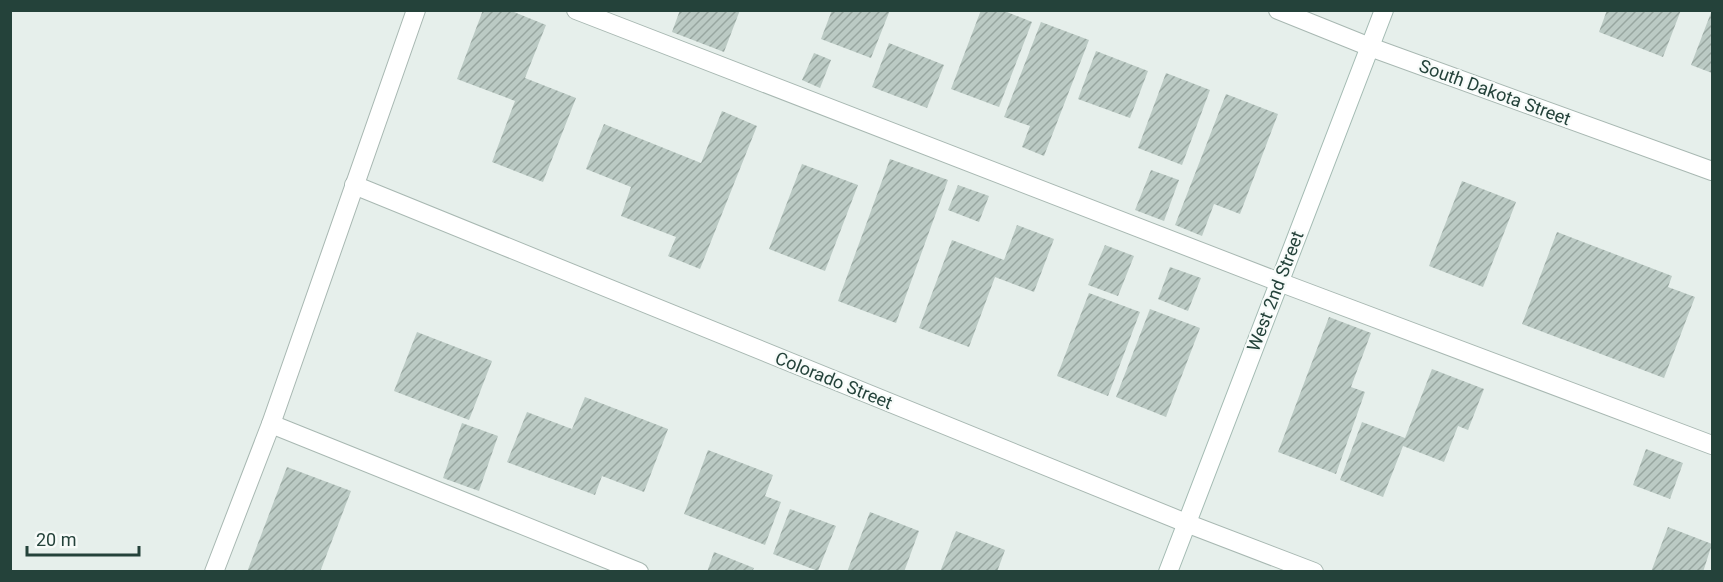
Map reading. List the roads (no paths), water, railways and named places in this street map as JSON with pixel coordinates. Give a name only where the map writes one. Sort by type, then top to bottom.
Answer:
[{"type":"street","points":[[214,572],[271,424],[416,10]]},
{"type":"street","points":[[576,10],[1279,282],[1713,445]]},
{"type":"street","name":"South Dakota Street","points":[[1278,10],[1370,46],[1713,171]]},
{"type":"street","name":"West 2nd Street","points":[[1167,572],[1384,10]]},
{"type":"street","name":"Colorado Street","points":[[354,185],[1314,572]]},
{"type":"street","points":[[271,424],[639,572]]}]
